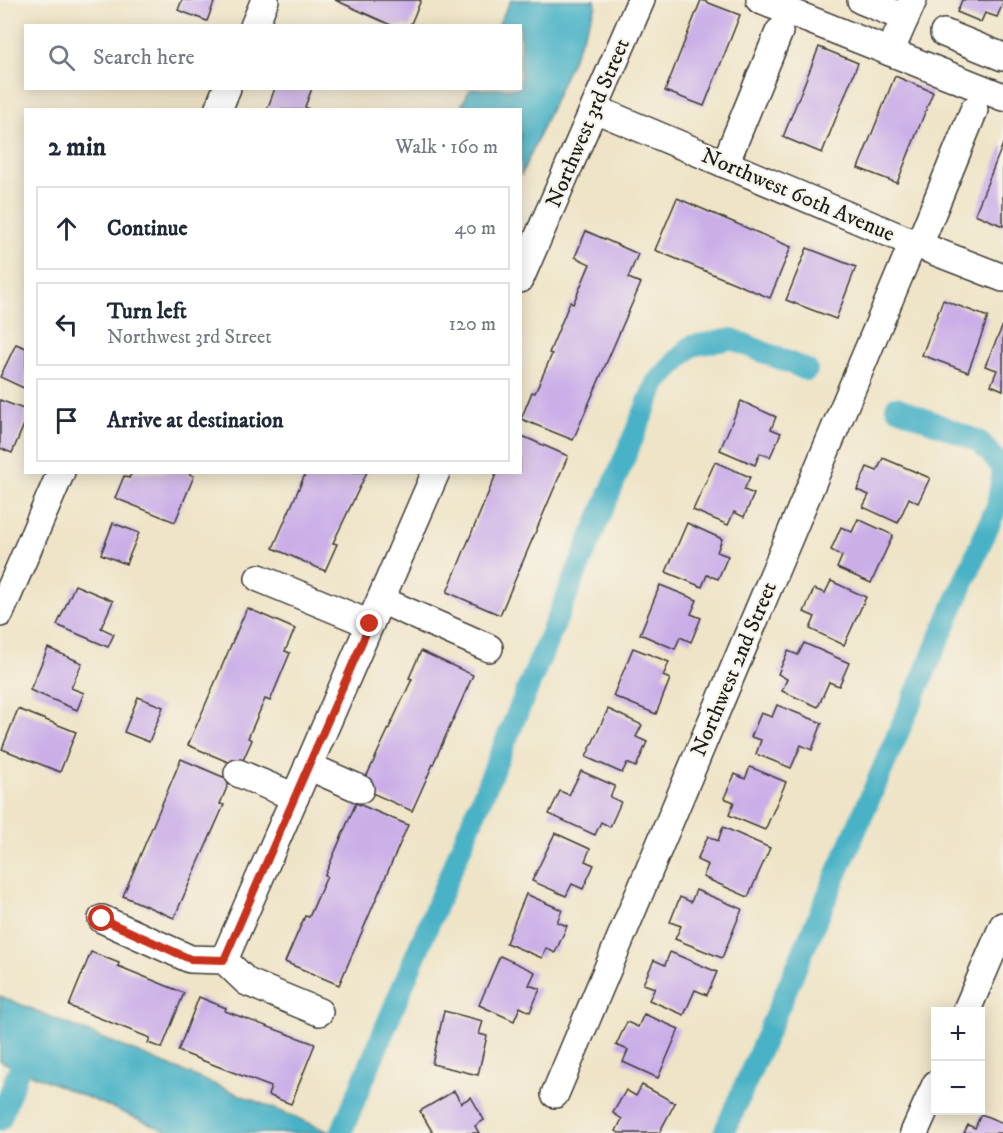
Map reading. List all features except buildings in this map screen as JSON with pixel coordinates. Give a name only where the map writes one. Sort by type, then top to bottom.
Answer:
[{"type":"street","points":[[255,24],[265,0]]},
{"type":"street","name":"Northwest 3rd Street","points":[[522,274],[641,0]]},
{"type":"street","points":[[760,0],[1003,97]]},
{"type":"street","points":[[861,0],[909,9],[890,52]]},
{"type":"street","points":[[725,164],[779,32]]},
{"type":"street","points":[[944,33],[1003,57]]},
{"type":"street","points":[[219,108],[226,90]]},
{"type":"street","name":"Northwest 60th Avenue","points":[[595,109],[916,244],[1003,278]]},
{"type":"street","name":"Northwest 2nd Street","points":[[555,1094],[974,110]]},
{"type":"street","points":[[0,612],[60,474]]},
{"type":"street","points":[[224,960],[435,474]]},
{"type":"street","points":[[259,578],[370,624]]},
{"type":"street","points":[[381,600],[489,648]]},
{"type":"street","points":[[308,766],[360,789]]},
{"type":"street","points":[[238,773],[295,797]]},
{"type":"street","points":[[102,919],[190,959],[224,960],[247,982],[319,1012]]},
{"type":"street","points":[[968,1007],[1003,926]]},
{"type":"street","points":[[914,1133],[931,1095]]},
{"type":"water","points":[[511,0],[595,0],[596,6],[522,174],[522,108],[460,108],[470,90],[522,90],[522,24],[499,24]]},
{"type":"water","points":[[0,996],[331,1133],[172,1133],[0,1061]]},
{"type":"waterway","points":[[341,1133],[656,383],[691,346],[732,339],[807,370]]},
{"type":"waterway","points":[[896,407],[980,442],[1003,468]]},
{"type":"waterway","points":[[724,1133],[997,506],[1003,470]]},
{"type":"waterway","points":[[0,1120],[30,1040]]},
{"type":"route","points":[[102,919],[190,959],[224,960],[370,624]]}]
